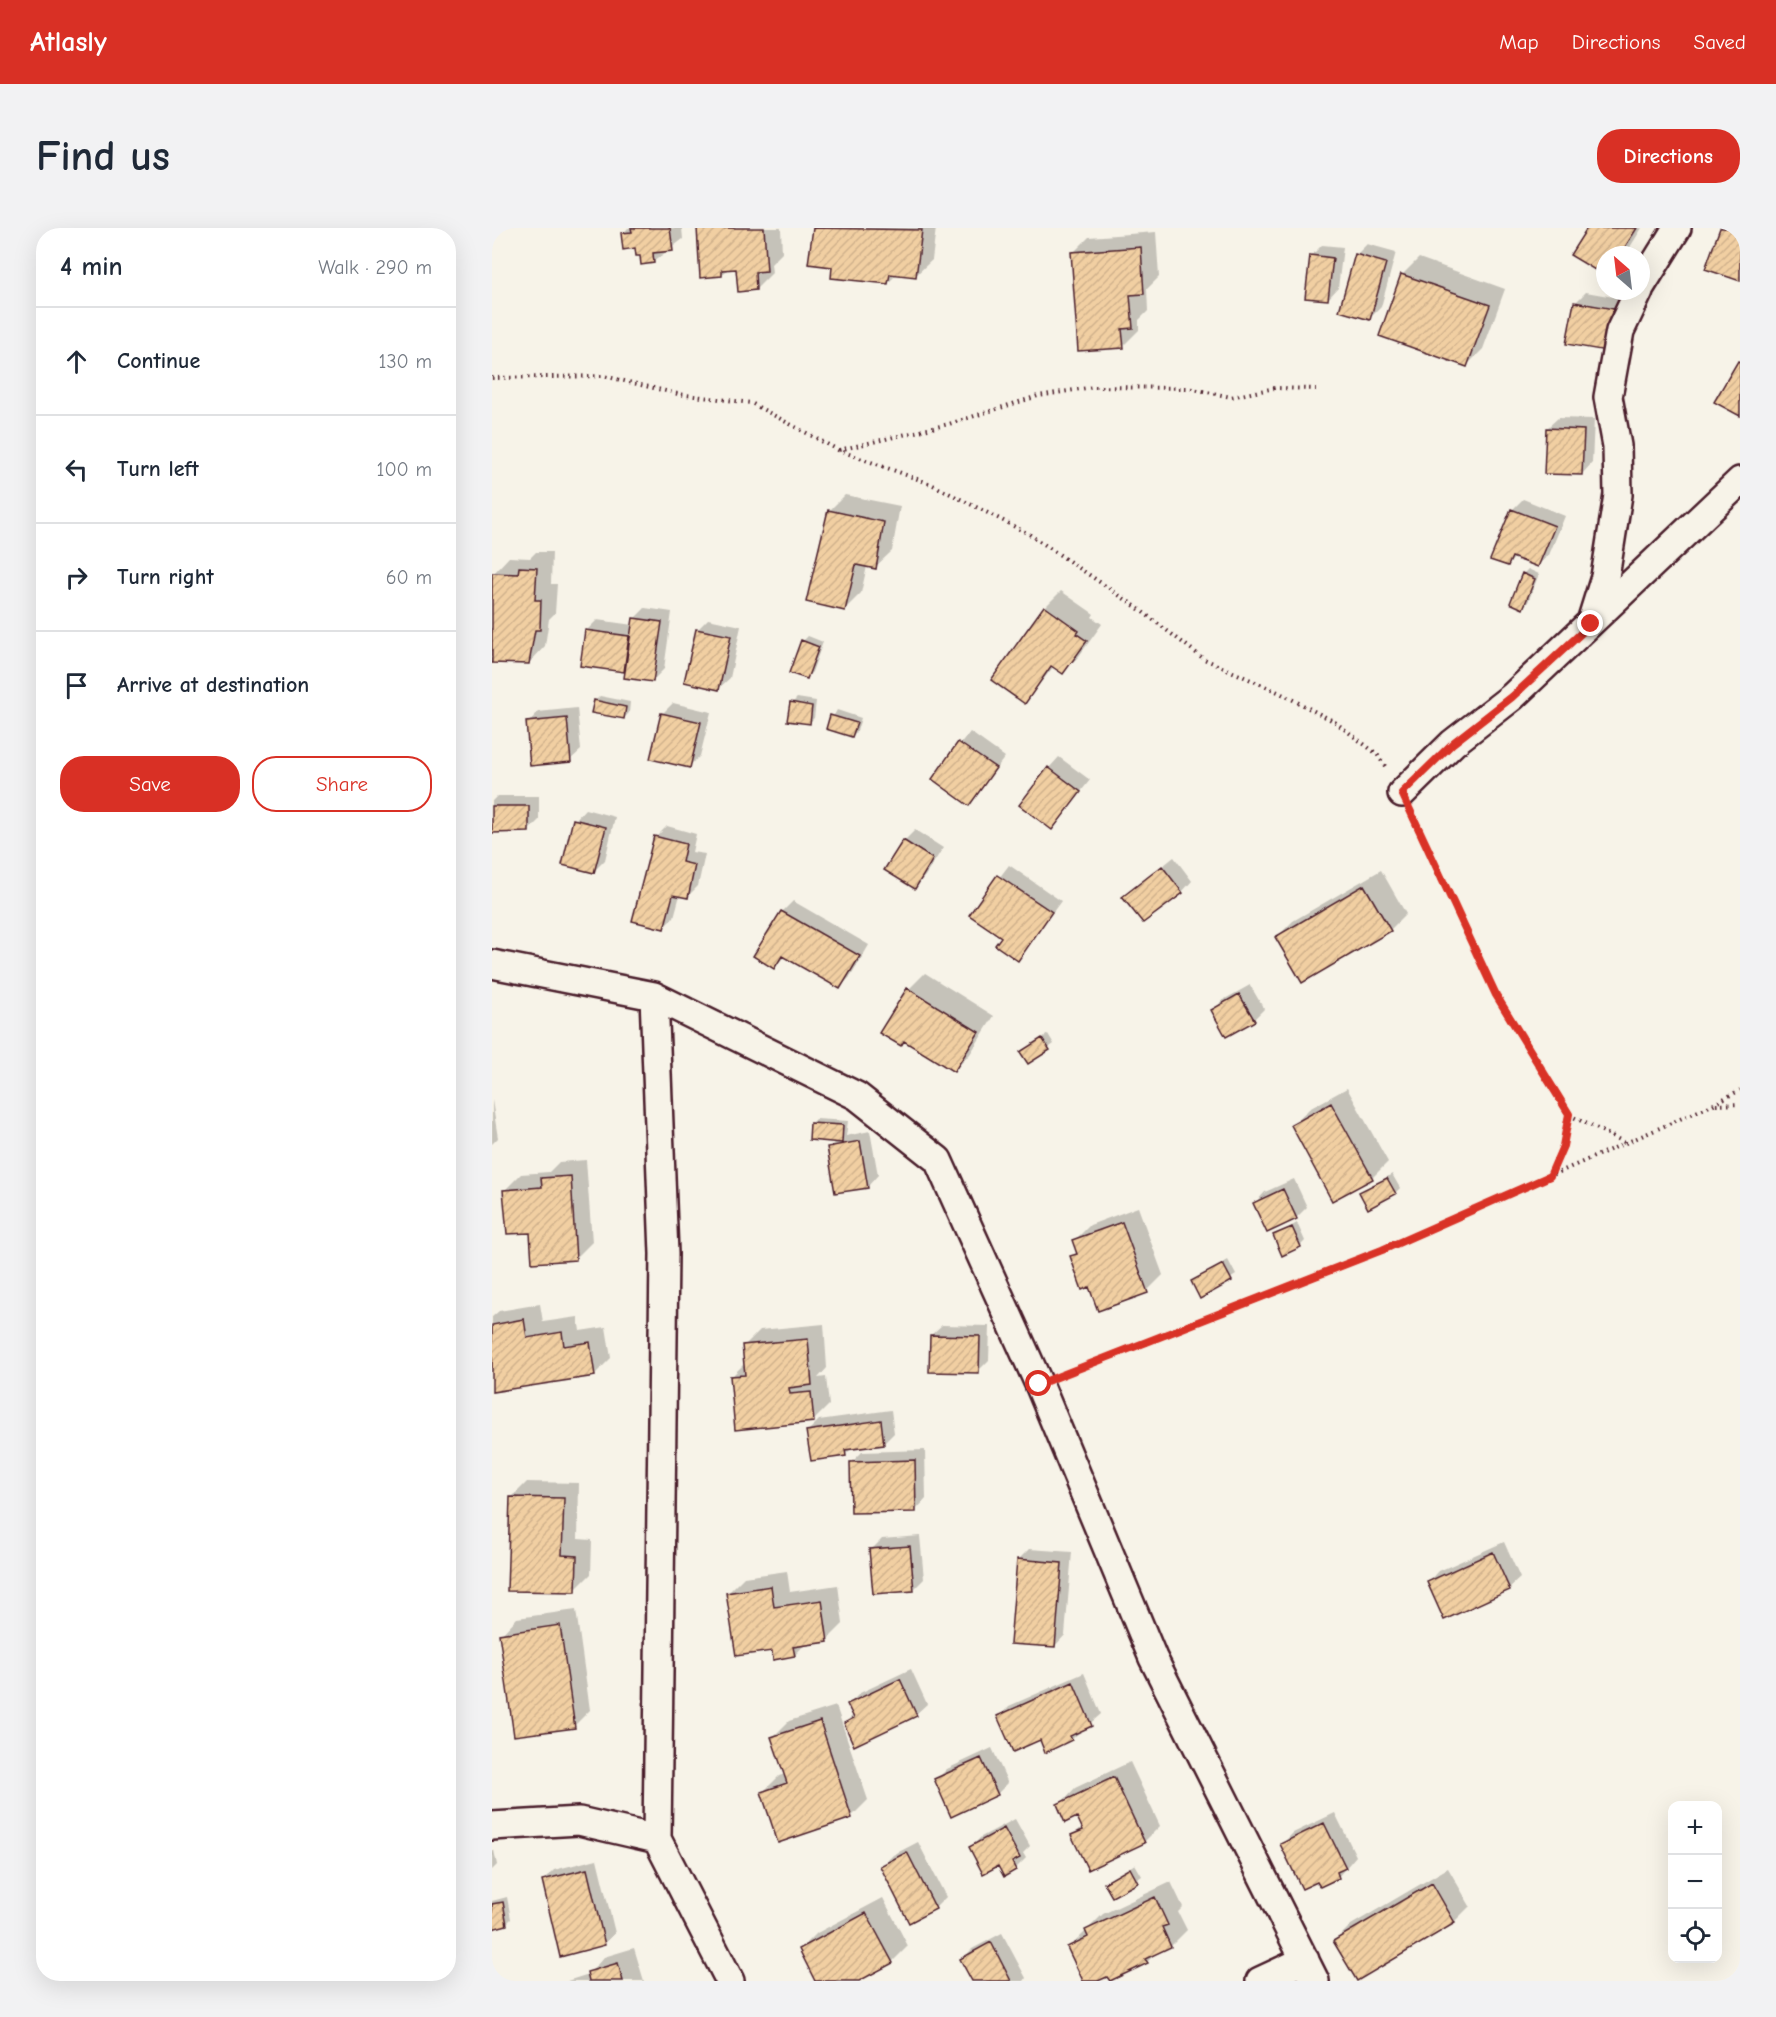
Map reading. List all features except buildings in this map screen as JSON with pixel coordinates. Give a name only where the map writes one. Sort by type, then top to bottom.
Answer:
[{"type":"street","points":[[1650,272],[1677,228]]},
{"type":"street","points":[[1591,624],[1605,577],[1618,495],[1617,446],[1608,397],[1620,330],[1635,300]]},
{"type":"street","points":[[1402,793],[1453,743],[1512,697],[1740,481]]},
{"type":"street","points":[[492,964],[654,996],[857,1096],[938,1160],[1039,1384],[1153,1658],[1310,1971],[1260,1981]]},
{"type":"street","points":[[654,996],[664,1254],[657,1839],[730,1981]]},
{"type":"street","points":[[492,1826],[579,1821],[657,1839]]},
{"type":"path","points":[[492,378],[604,376],[678,394],[751,403],[838,450],[931,484],[1029,534],[1135,606],[1204,659],[1278,692],[1335,722],[1377,754],[1402,793],[1496,995],[1569,1114],[1626,1143]]},
{"type":"path","points":[[838,450],[949,424],[1038,396],[1093,387],[1188,388],[1231,397],[1275,388],[1316,390]]},
{"type":"path","points":[[1039,1384],[1382,1250],[1712,1105],[1740,1090]]},
{"type":"path","points":[[1712,1105],[1740,1104]]},
{"type":"path","points":[[1550,1176],[1563,1146],[1569,1114]]},
{"type":"route","points":[[1039,1384],[1382,1250],[1550,1176],[1563,1146],[1569,1114],[1496,995],[1402,793],[1453,743],[1512,697],[1591,624]]}]
